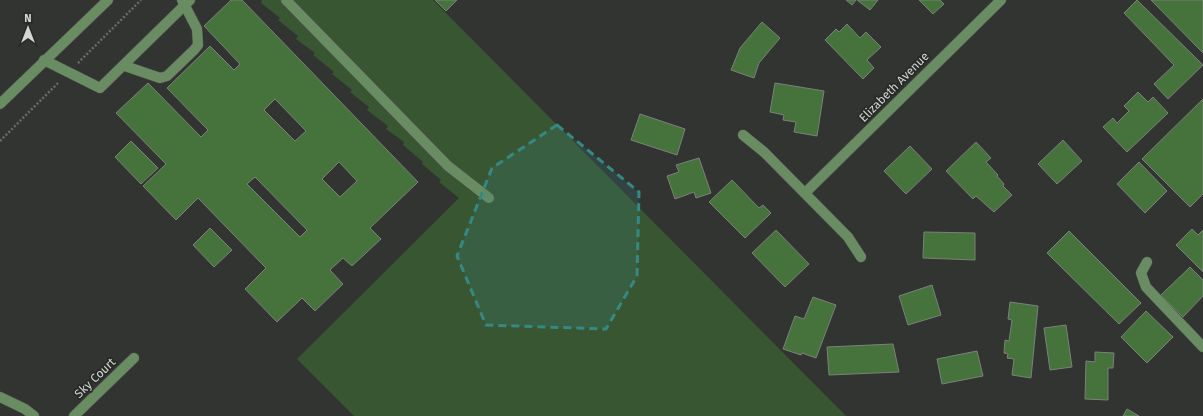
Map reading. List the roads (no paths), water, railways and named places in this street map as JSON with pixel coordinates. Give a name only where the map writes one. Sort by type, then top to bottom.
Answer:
[{"type":"street","points":[[0,104],[108,0]]},
{"type":"street","points":[[286,0],[448,166],[489,198]]},
{"type":"street","name":"Elizabeth Avenue","points":[[805,193],[1001,0]]},
{"type":"street","points":[[44,60],[100,88],[125,66],[185,2],[197,29],[198,45],[194,50],[167,76],[160,78],[125,66]]},
{"type":"street","points":[[743,135],[764,152],[848,237],[861,257]]},
{"type":"street","points":[[1147,262],[1142,273],[1146,287],[1203,347]]},
{"type":"street","name":"Sky Court","points":[[74,416],[134,358]]},
{"type":"street","points":[[0,397],[25,409],[34,416]]}]
